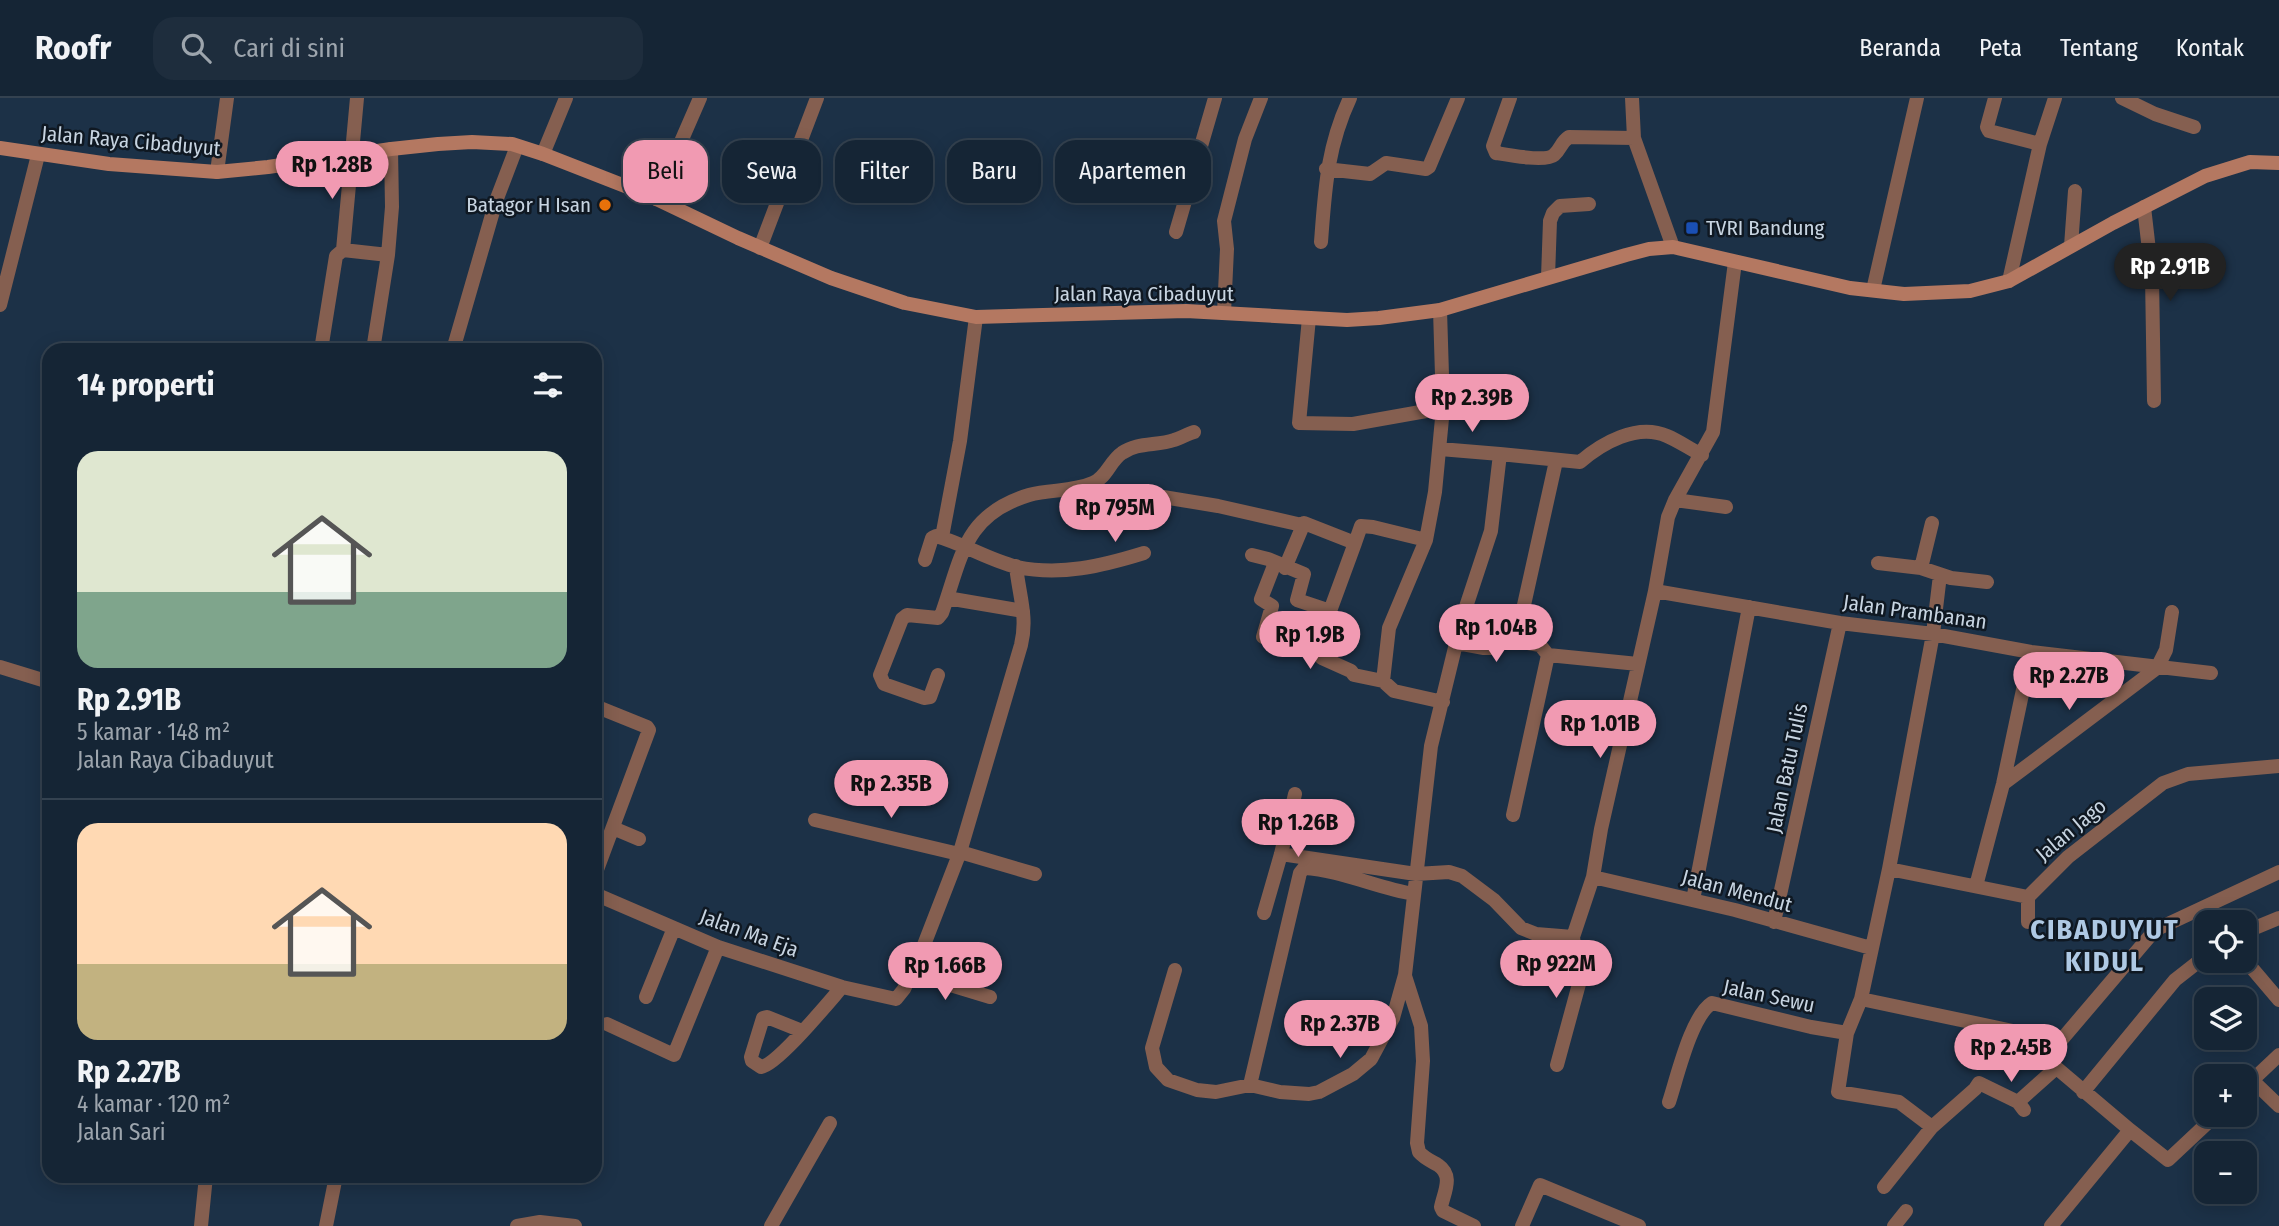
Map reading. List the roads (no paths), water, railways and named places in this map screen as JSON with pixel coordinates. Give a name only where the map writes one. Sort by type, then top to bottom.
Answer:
[{"type":"main road","name":"Jalan Raya Cibaduyut","points":[[0,148],[109,164],[217,172],[391,149],[472,142],[517,146],[623,186]]},
{"type":"main road","name":"Jalan Raya Cibaduyut","points":[[664,203],[831,278],[929,309],[976,317],[1186,311],[1347,320],[1440,310],[1649,249],[1672,247],[1850,288],[1904,294],[1954,293],[1989,288],[2008,281],[2144,207],[2222,170],[2250,162],[2279,163]]},
{"type":"street","points":[[217,172],[227,98]]},
{"type":"street","points":[[543,154],[566,98]]},
{"type":"street","points":[[682,140],[700,98]]},
{"type":"street","points":[[760,248],[817,98]]},
{"type":"street","points":[[1176,232],[1215,98]]},
{"type":"street","points":[[1224,313],[1227,249],[1224,221],[1244,139],[1261,98]]},
{"type":"street","points":[[1321,242],[1326,170],[1336,130],[1350,98]]},
{"type":"street","points":[[1326,170],[1370,174],[1386,163],[1426,169],[1458,98]]},
{"type":"street","points":[[1510,98],[1493,146],[1496,153],[1545,159],[1554,155],[1562,142],[1569,137],[1634,138]]},
{"type":"street","points":[[1632,98],[1634,138],[1672,247]]},
{"type":"street","points":[[1873,290],[1917,98]]},
{"type":"street","points":[[1995,98],[1987,127],[1989,131],[2040,144]]},
{"type":"street","points":[[2008,281],[2040,144],[2056,98]]},
{"type":"street","points":[[2123,98],[2155,114],[2194,127]]},
{"type":"street","points":[[322,343],[336,256],[343,250],[361,100]]},
{"type":"street","points":[[455,343],[496,201],[517,146]]},
{"type":"street","points":[[374,343],[393,207],[391,149]]},
{"type":"street","points":[[0,306],[38,155]]},
{"type":"street","points":[[2071,246],[2074,191]]},
{"type":"street","points":[[1548,277],[1550,221],[1553,213],[1560,206],[1589,204]]},
{"type":"street","points":[[2144,207],[2152,276],[2154,401]]},
{"type":"street","points":[[343,250],[388,255]]},
{"type":"street","points":[[1557,1065],[1578,984],[1573,937],[1592,877],[1655,591],[1668,517],[1713,432],[1735,261]]},
{"type":"street","points":[[1383,681],[1389,628],[1426,540],[1440,449],[1443,408],[1440,310]]},
{"type":"street","points":[[942,537],[960,441],[976,317]]},
{"type":"street","points":[[1308,318],[1299,423],[1353,424],[1443,408]]},
{"type":"street","points":[[938,675],[930,697],[924,698],[884,684],[880,675],[902,619],[907,615],[938,618],[966,545],[974,528],[983,518],[1030,495],[1089,485],[1100,480],[1124,451],[1174,440],[1194,432]]},
{"type":"street","points":[[1440,449],[1580,462],[1607,442],[1644,432],[1667,436],[1702,454]]},
{"type":"street","points":[[1175,970],[1152,1048],[1156,1067],[1168,1080],[1197,1090],[1216,1092],[1250,1085],[1280,1092],[1309,1094],[1353,1074],[1371,1059],[1393,1018],[1405,975],[1431,746],[1462,620],[1491,531],[1500,454]]},
{"type":"street","points":[[1516,641],[1556,461]]},
{"type":"street","points":[[1163,497],[1255,513],[1301,525],[1304,523],[1354,543]]},
{"type":"street","points":[[1675,500],[1726,507]]},
{"type":"street","points":[[1921,568],[1932,523]]},
{"type":"street","points":[[1263,637],[1272,606],[1261,599],[1301,525]]},
{"type":"street","points":[[1426,540],[1361,526],[1331,611],[1331,623],[1322,658],[1351,671],[1354,675],[1383,681],[1394,691],[1443,702]]},
{"type":"street","points":[[925,560],[933,536],[966,545],[1016,566],[1059,571],[1100,566],[1144,553]]},
{"type":"street","points":[[1252,555],[1304,574],[1297,600],[1331,611]]},
{"type":"street","points":[[1878,564],[1921,568],[1951,578],[1987,582]]},
{"type":"street","points":[[990,997],[911,973],[959,853],[1021,645],[1025,625],[1016,566]]},
{"type":"street","points":[[1932,1127],[1899,1102],[1838,1092],[1847,1033],[1861,999],[1888,869],[1933,634],[1940,575]]},
{"type":"street","name":"Jalan Prambanan","points":[[1655,591],[2031,652],[2211,673]]},
{"type":"street","points":[[947,598],[1023,611]]},
{"type":"street","points":[[1693,900],[1749,607]]},
{"type":"street","points":[[2003,784],[2157,668],[2166,650],[2172,612]]},
{"type":"street","name":"Jalan Batu Tulis","points":[[1774,922],[1840,623]]},
{"type":"street","points":[[1457,643],[1490,648],[1501,642],[1516,641],[1540,645],[1548,655],[1638,664]]},
{"type":"street","points":[[1976,886],[2003,784],[2031,652]]},
{"type":"street","points":[[1513,815],[1548,655]]},
{"type":"street","points":[[0,667],[42,680]]},
{"type":"street","points":[[602,709],[649,730],[649,736],[602,856]]},
{"type":"street","name":"Jalan Jago","points":[[2028,897],[2068,857],[2164,783],[2188,774],[2279,766]]},
{"type":"street","points":[[1264,913],[1295,794]]},
{"type":"street","points":[[815,820],[959,853],[1035,874]]},
{"type":"street","points":[[612,828],[639,839]]},
{"type":"street","points":[[1281,854],[1416,874],[1449,873],[1462,876],[1494,900],[1521,928],[1543,936],[1573,937]]},
{"type":"street","points":[[1250,1085],[1296,886],[1304,868],[1318,869],[1414,894]]},
{"type":"street","points":[[1888,869],[2028,897],[2028,922]]},
{"type":"street","points":[[1884,1187],[1932,1127],[1980,1082],[2021,1106],[2051,1063],[2155,930],[2279,872]]},
{"type":"street","name":"Jalan Mendut","points":[[1592,877],[1693,900],[1871,948]]},
{"type":"street","name":"Jalan Ma Eja","points":[[602,897],[718,947],[842,987],[892,999],[901,995],[911,973]]},
{"type":"street","points":[[2257,927],[2279,918]]},
{"type":"street","points":[[646,997],[674,928]]},
{"type":"street","points":[[607,1024],[674,1055],[718,947]]},
{"type":"street","points":[[2084,1092],[2175,980],[2194,965]]},
{"type":"street","points":[[2256,973],[2279,1000]]},
{"type":"street","points":[[1405,975],[1421,1026],[1423,1061],[1417,1143],[1419,1152],[1441,1167],[1447,1175],[1448,1182],[1441,1207],[1443,1210],[1474,1226]]},
{"type":"street","points":[[802,1031],[842,987]]},
{"type":"street","points":[[1861,999],[2013,1031],[2168,1160],[2203,1127]]},
{"type":"street","name":"Jalan Sewu","points":[[1669,1102],[1695,1025],[1706,1007],[1712,1003],[1847,1033]]},
{"type":"street","points":[[2257,1076],[2279,1055]]},
{"type":"street","points":[[2257,1090],[2279,1106]]},
{"type":"street","points":[[771,1226],[830,1123]]},
{"type":"street","points":[[2052,1226],[2130,1130]]},
{"type":"street","points":[[201,1226],[205,1183]]},
{"type":"street","points":[[326,1226],[335,1183]]},
{"type":"street","points":[[1522,1226],[1540,1185],[1639,1226]]},
{"type":"street","points":[[1894,1226],[1906,1211]]},
{"type":"street","points":[[517,1226],[540,1222],[575,1226]]},
{"type":"place","name":"Batagor H Isan","points":[[605,205]]},
{"type":"place","name":"TVRI Bandung","points":[[1692,228]]},
{"type":"district","name":"CIBADUYUT KIDUL","points":[[2105,945]]}]
